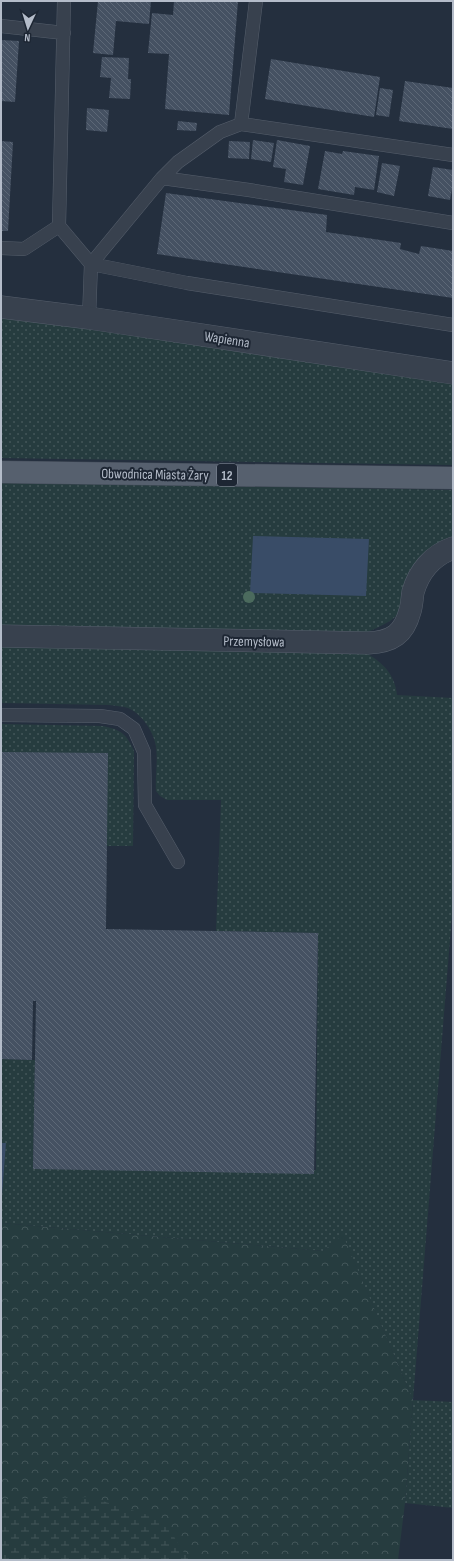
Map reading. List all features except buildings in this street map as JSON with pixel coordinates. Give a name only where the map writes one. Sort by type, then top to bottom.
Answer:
[{"type":"main road","name":"Obwodnica Miasta Żary","points":[[1,472],[453,478]]},
{"type":"street","name":"Wapienna","points":[[1,307],[89,318],[453,373]]},
{"type":"street","name":"Przemysłowa","points":[[1,636],[368,643],[386,641],[395,636],[402,629],[407,620],[415,586],[425,568],[437,556],[453,548]]},
{"type":"lane","points":[[64,1],[59,226],[91,264],[187,283],[453,325]]},
{"type":"lane","points":[[242,124],[256,1]]},
{"type":"lane","points":[[1,26],[64,33]]},
{"type":"lane","points":[[89,318],[91,264],[162,178],[178,162],[220,132],[242,124],[453,155]]},
{"type":"lane","points":[[162,178],[249,190],[453,223]]},
{"type":"lane","points":[[1,248],[24,249],[59,226]]},
{"type":"lane","points":[[1,714],[100,716],[120,718],[134,729],[144,752],[145,805],[178,862]]},
{"type":"green space","points":[[1,318],[113,332],[453,383],[453,465],[1,458]]},
{"type":"green space","points":[[1,482],[453,490],[453,537],[423,555],[412,567],[405,583],[401,605],[396,616],[366,633],[1,626]]},
{"type":"green space","points":[[1,646],[368,654],[384,666],[388,671],[394,682],[397,695],[453,698],[453,902],[413,1400],[343,1236],[323,1251],[1,1223],[1,1059],[35,1060],[33,1169],[316,1170],[318,933],[216,931],[221,800],[167,800],[160,796],[156,791],[157,753],[153,735],[142,719],[128,708],[109,705],[1,703]]},
{"type":"green space","points":[[1,724],[103,726],[122,733],[134,751],[133,846],[96,846],[1,754]]},
{"type":"green space","points":[[1,1223],[323,1251],[343,1235],[413,1400],[405,1503],[398,1560],[1,1560]]},
{"type":"green space","points":[[413,1400],[453,1402],[453,1508],[405,1503]]},
{"type":"green space","points":[[90,1497],[163,1520],[189,1560],[1,1560],[1,1499]]},
{"type":"water","points":[[253,536],[369,539],[366,596],[250,593]]},
{"type":"water","points":[[1,1143],[6,1143],[1,1208]]}]
